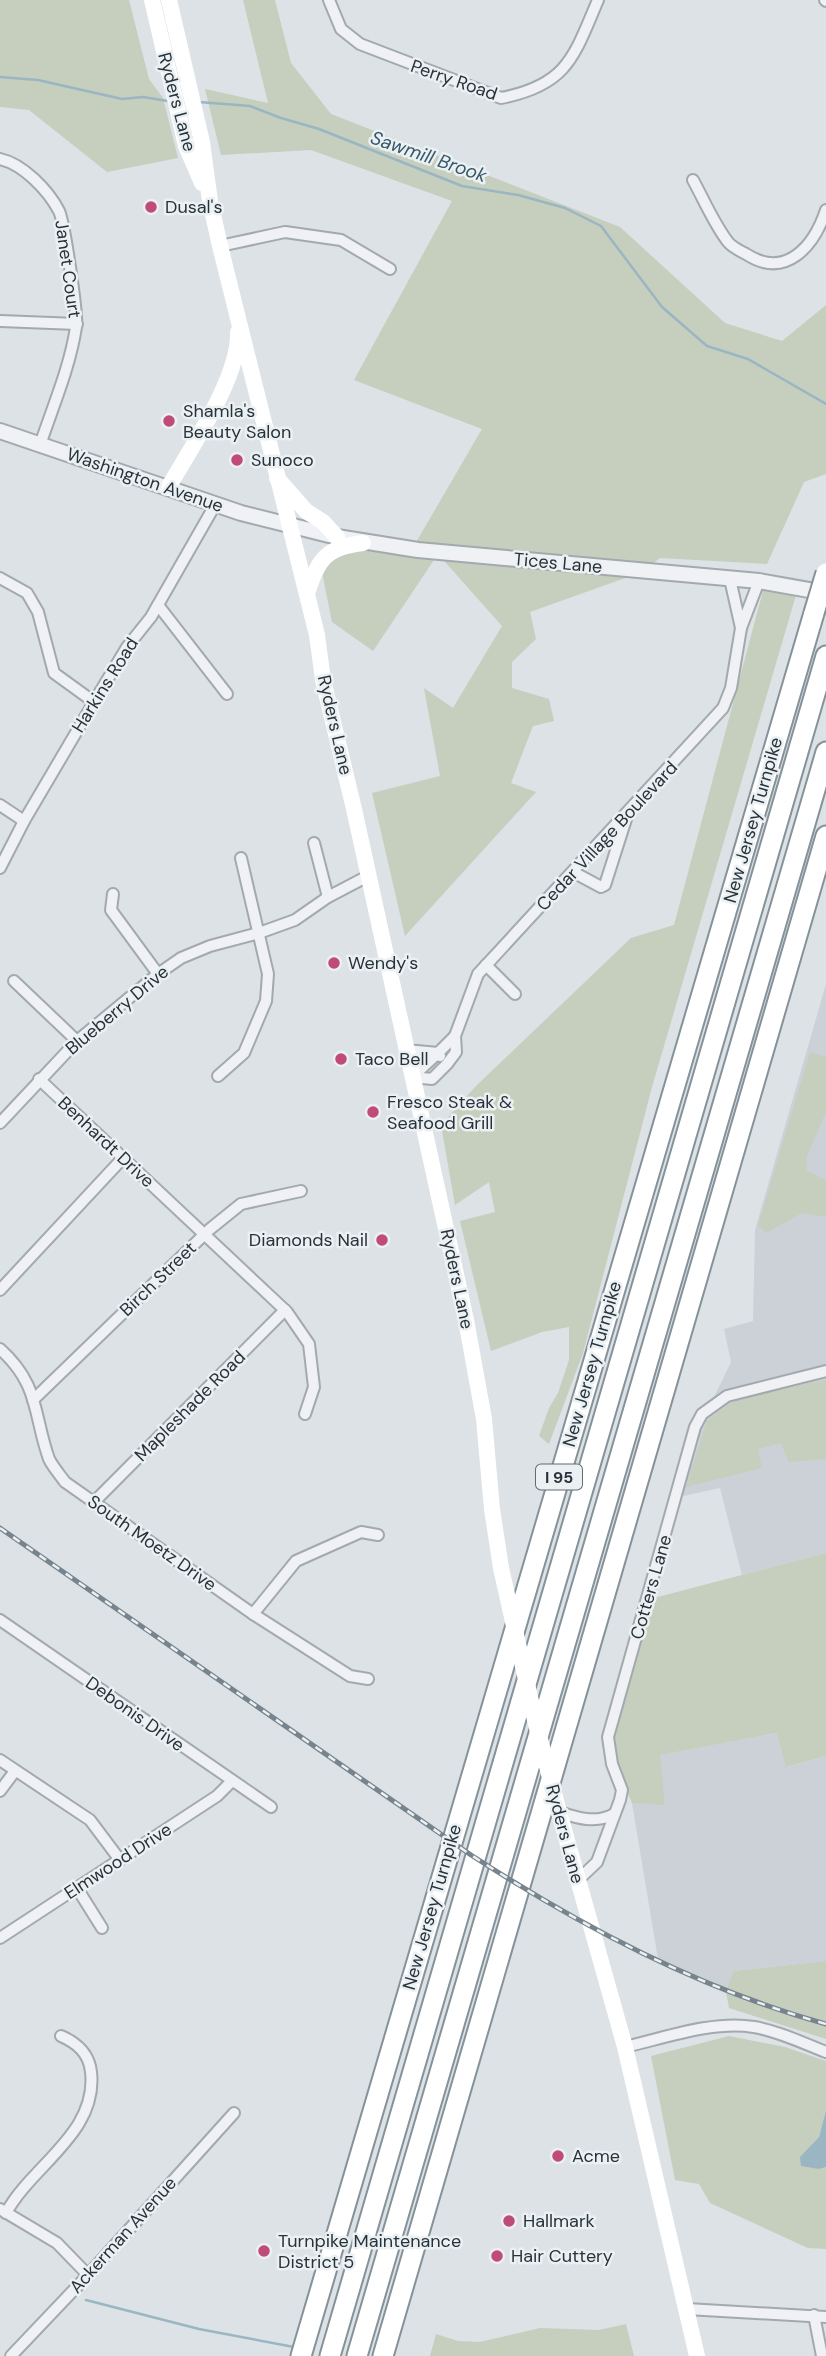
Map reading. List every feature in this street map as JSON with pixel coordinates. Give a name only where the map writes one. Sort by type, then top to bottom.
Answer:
[{"type":"highway","name":"New Jersey Turnpike","points":[[303,2349],[826,573]]},
{"type":"highway","name":"New Jersey Turnpike","points":[[330,2356],[826,656]]},
{"type":"highway","points":[[357,2356],[826,752]]},
{"type":"highway","points":[[383,2356],[826,836]]},
{"type":"main road","name":"Ryders Lane","points":[[152,0],[186,146],[210,201]]},
{"type":"main road","name":"Ryders Lane","points":[[169,0],[202,142],[210,201],[220,246],[307,593],[323,680],[369,876],[478,1380],[501,1568],[529,1698],[625,2047],[697,2356]]},
{"type":"main road","points":[[167,488],[212,412],[230,370],[239,342],[238,319]]},
{"type":"main road","points":[[277,477],[306,511],[323,522],[337,537]]},
{"type":"main road","points":[[307,593],[314,571],[326,555],[344,545],[363,543]]},
{"type":"street","name":"Perry Road","points":[[329,0],[341,29],[360,44],[501,98],[525,93],[550,81],[573,58],[598,0]]},
{"type":"street","name":"Janet Court","points":[[0,159],[9,161],[41,186],[60,212],[77,324],[71,352],[40,444]]},
{"type":"street","points":[[693,180],[729,244],[753,259],[771,263],[793,258],[809,246],[820,229],[826,210]]},
{"type":"street","points":[[220,246],[285,232],[341,240],[390,269]]},
{"type":"street","points":[[0,321],[77,324]]},
{"type":"street","name":"Washington Avenue","points":[[0,431],[215,505],[290,526]]},
{"type":"street","name":"Harkins Road","points":[[0,869],[24,821],[94,702],[127,647],[158,605],[215,505]]},
{"type":"street","name":"Tices Lane","points":[[290,526],[363,543],[418,550],[759,581],[826,593]]},
{"type":"street","points":[[0,578],[27,593],[38,612],[54,673],[94,702]]},
{"type":"street","name":"Cedar Village Boulevard","points":[[730,579],[741,628]]},
{"type":"street","name":"Cedar Village Boulevard","points":[[447,1064],[456,1052],[455,1035],[473,983],[486,965],[723,708],[731,688],[741,628],[759,581]]},
{"type":"street","points":[[158,605],[227,694]]},
{"type":"street","points":[[0,805],[24,821]]},
{"type":"street","points":[[573,872],[601,887],[605,886],[627,814]]},
{"type":"street","points":[[314,843],[328,897]]},
{"type":"street","points":[[218,1076],[244,1054],[267,1000],[268,974],[241,858]]},
{"type":"street","name":"Blueberry Drive","points":[[0,1123],[78,1041],[181,958],[210,946],[295,920],[328,897],[369,876]]},
{"type":"street","points":[[113,894],[111,910],[158,974]]},
{"type":"street","points":[[486,965],[516,994]]},
{"type":"street","points":[[14,981],[78,1041]]},
{"type":"street","name":"Cedar Village Boulevard","points":[[412,1077],[455,1035]]},
{"type":"street","points":[[406,1050],[438,1053],[447,1064],[432,1079],[412,1077]]},
{"type":"street","name":"Benhardt Drive","points":[[39,1079],[285,1310],[309,1344],[314,1387],[305,1414]]},
{"type":"street","points":[[0,1290],[123,1158]]},
{"type":"street","name":"Birch Street","points":[[33,1400],[204,1234],[242,1204],[301,1191]]},
{"type":"street","name":"Mapleshade Road","points":[[94,1502],[285,1310]]},
{"type":"street","name":"South Moetz Drive","points":[[0,1349],[26,1378],[50,1461],[65,1482],[253,1615],[350,1676],[368,1679]]},
{"type":"street","name":"Cotters Lane","points":[[578,1880],[597,1862],[604,1849],[621,1800],[622,1790],[612,1765],[608,1737],[695,1427],[702,1414],[727,1396],[826,1371]]},
{"type":"street","points":[[253,1615],[296,1561],[361,1532],[377,1535]]},
{"type":"street","name":"Debonis Drive","points":[[0,1620],[271,1807]]},
{"type":"street","points":[[0,1760],[90,1820],[120,1860]]},
{"type":"street","points":[[0,1791],[15,1771]]},
{"type":"street","name":"Elmwood Drive","points":[[0,1938],[217,1797],[232,1781]]},
{"type":"street","points":[[559,1812],[590,1820],[604,1820],[614,1815]]},
{"type":"street","points":[[77,1888],[103,1928]]},
{"type":"street","points":[[625,2047],[736,2025],[755,2027],[826,2052]]},
{"type":"street","points":[[61,2036],[82,2050],[90,2065],[90,2097],[85,2116],[3,2211],[57,2243],[88,2275]]},
{"type":"street","name":"Ackerman Avenue","points":[[11,2356],[88,2275],[233,2113]]},
{"type":"street","points":[[687,2309],[826,2317]]},
{"type":"street","points":[[814,2315],[822,2356]]},
{"type":"shaded area","points":[[826,984],[826,1553],[742,1575],[720,1488],[679,1497],[700,1426],[731,1362],[724,1329],[753,1321],[755,1230]]},
{"type":"shaded area","points":[[778,1733],[787,1767],[826,1756],[826,1961],[733,1971],[726,1991],[658,1959],[632,1803],[665,1804],[659,1755]]},
{"type":"green space","points":[[0,0],[129,0],[149,79],[163,98],[178,158],[107,172],[29,110],[0,107]]},
{"type":"green space","points":[[243,0],[275,0],[291,63],[331,114],[620,227],[725,323],[782,341],[826,305],[826,474],[804,482],[767,564],[660,558],[642,572],[530,612],[536,639],[512,662],[512,688],[549,699],[554,721],[533,726],[511,783],[536,792],[405,936],[372,793],[440,776],[424,688],[453,708],[502,626],[438,554],[373,651],[332,622],[321,567],[353,543],[411,551],[482,429],[354,380],[452,201],[311,150],[221,155],[205,89],[268,103]]},
{"type":"green space","points":[[764,587],[796,595],[652,1087],[583,1353],[549,1444],[539,1436],[569,1360],[569,1327],[542,1332],[491,1351],[460,1221],[495,1212],[489,1182],[455,1205],[441,1125],[475,1087],[631,938],[674,925]]},
{"type":"green space","points":[[810,1052],[826,1057],[826,1112],[807,1156],[806,1170],[826,1180],[826,1217],[802,1213],[766,1233],[758,1226]]},
{"type":"green space","points":[[826,1380],[826,1459],[789,1462],[781,1443],[758,1449],[762,1468],[686,1487],[707,1421],[736,1399]]},
{"type":"green space","points":[[826,1553],[826,1756],[786,1767],[777,1733],[660,1755],[665,1805],[632,1803],[607,1746],[650,1599]]},
{"type":"green space","points":[[826,1961],[826,2039],[729,2008],[726,1991],[733,1971]]},
{"type":"green space","points":[[729,2036],[785,2047],[826,2061],[826,2110],[819,2137],[800,2158],[819,2169],[826,2167],[826,2249],[808,2248],[710,2203],[699,2184],[675,2180],[651,2056]]},
{"type":"green space","points":[[626,2324],[634,2356],[430,2356],[436,2334],[458,2341],[480,2342],[540,2328],[599,2330]]},
{"type":"water","points":[[826,2110],[826,2167],[819,2169],[801,2166],[800,2157],[819,2137]]},
{"type":"waterway","name":"Sawmill Brook","points":[[0,77],[38,80],[122,99],[143,97],[168,101]]},
{"type":"waterway","name":"Sawmill Brook","points":[[199,102],[250,106],[319,129],[462,186],[518,195],[565,208],[601,226],[662,307],[707,346],[748,359],[826,404]]},
{"type":"waterway","points":[[86,2300],[199,2329],[294,2347]]},
{"type":"railway","points":[[0,1528],[471,1855],[513,1881],[598,1930],[687,1974],[779,2010],[826,2024]]},
{"type":"place","name":"Dusal's","points":[[151,207]]},
{"type":"place","name":"Shamla's Beauty Salon","points":[[169,421]]},
{"type":"place","name":"Sunoco","points":[[237,460]]},
{"type":"place","name":"Wendy's","points":[[334,963]]},
{"type":"place","name":"Taco Bell","points":[[341,1059]]},
{"type":"place","name":"Fresco Steak & Seafood Grill","points":[[373,1112]]},
{"type":"place","name":"Diamonds Nail","points":[[382,1240]]},
{"type":"place","name":"Acme","points":[[558,2156]]},
{"type":"place","name":"Hallmark","points":[[509,2221]]},
{"type":"place","name":"Turnpike Maintenance District 5","points":[[264,2251]]},
{"type":"place","name":"Hair Cuttery","points":[[497,2256]]}]
